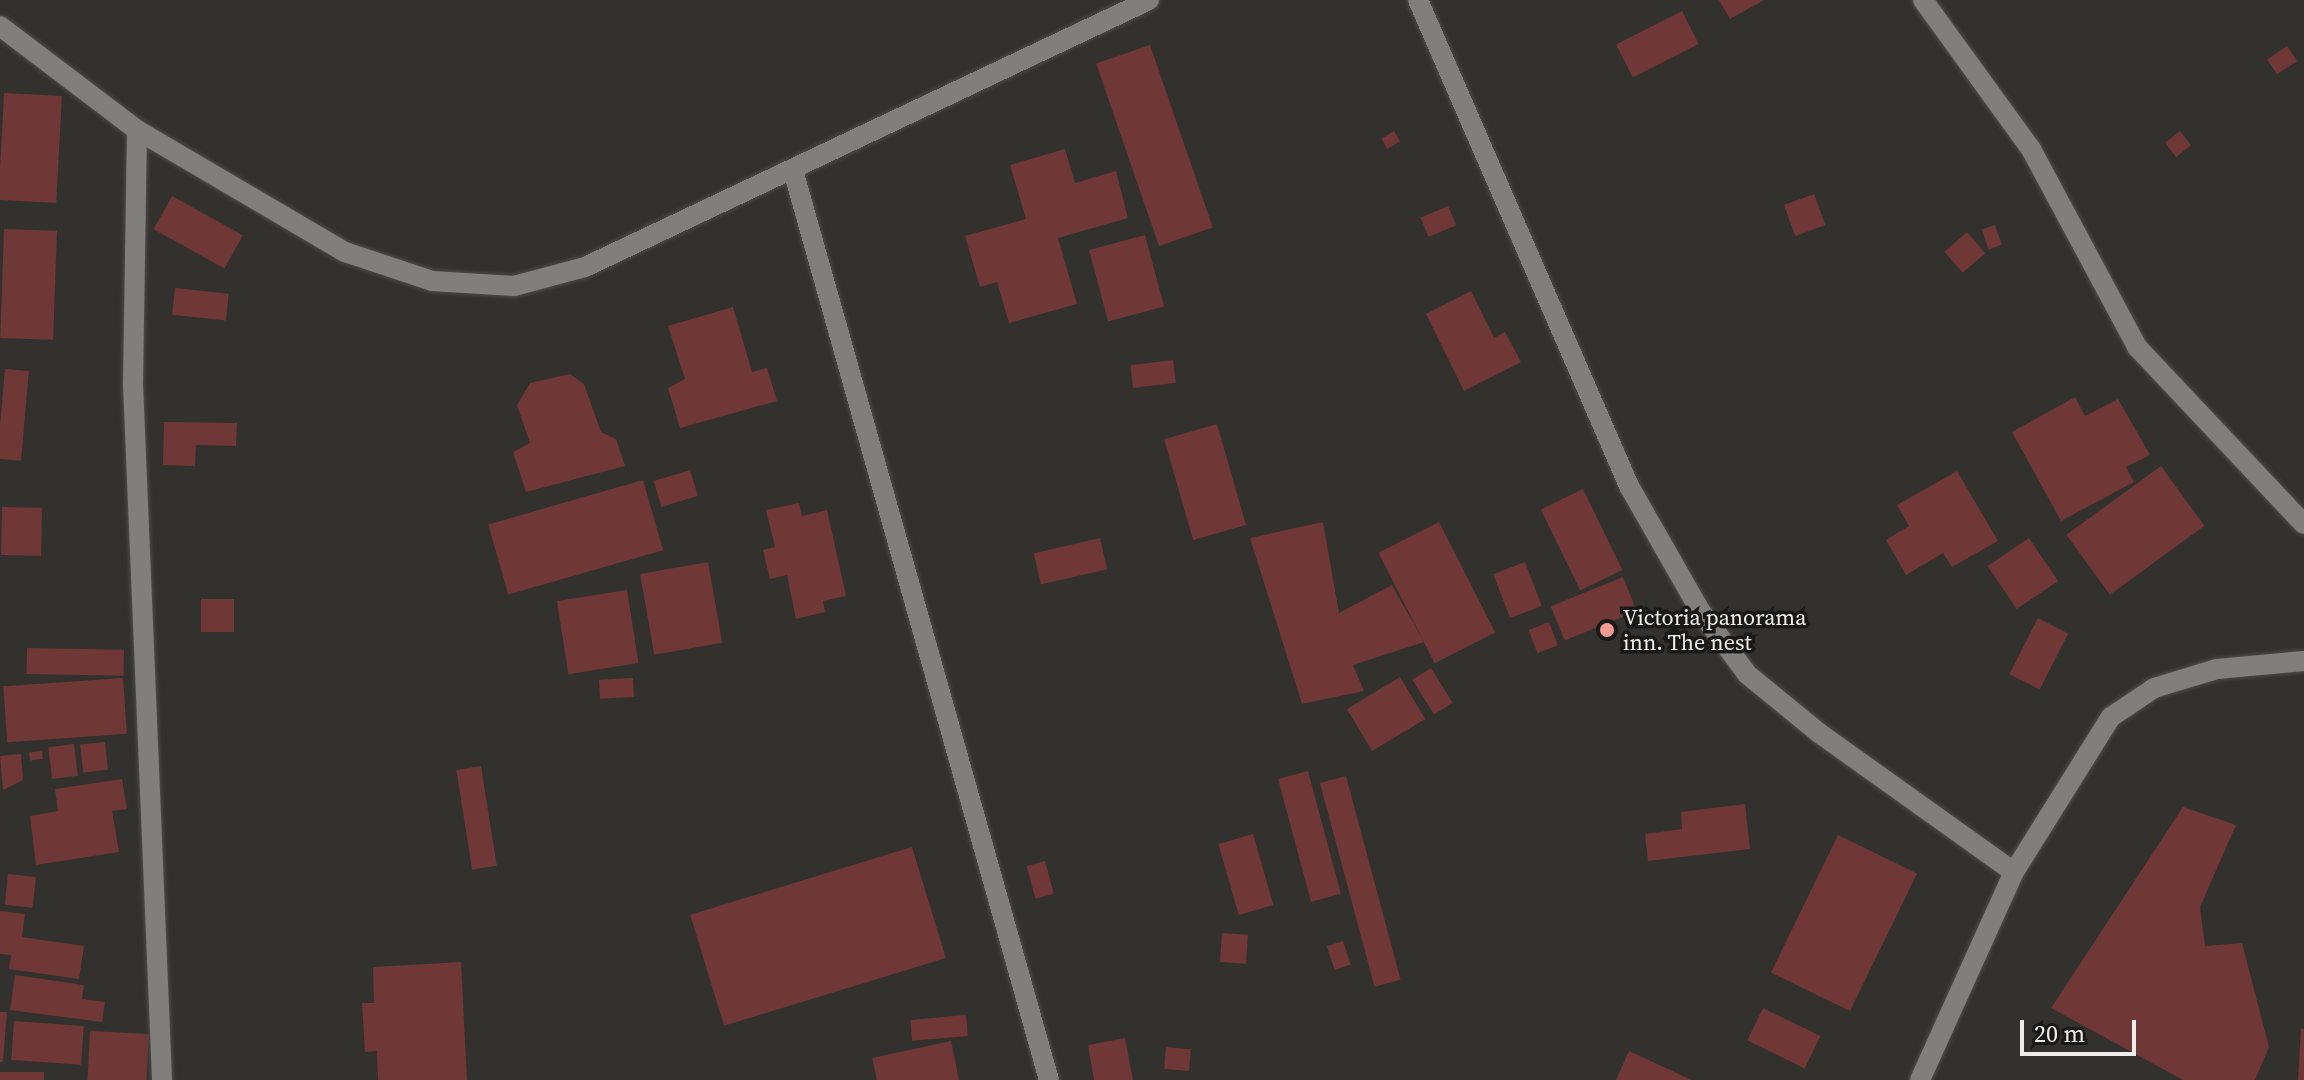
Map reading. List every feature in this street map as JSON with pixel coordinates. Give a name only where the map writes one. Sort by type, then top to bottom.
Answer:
[{"type":"street","points":[[0,26],[137,130],[345,252],[432,281],[514,286],[585,267],[1149,0]]},
{"type":"street","points":[[1418,0],[1629,486],[1701,612],[1747,674],[1819,733],[2014,872]]},
{"type":"street","points":[[1923,0],[2031,149],[2137,347],[2304,524]]},
{"type":"street","points":[[137,130],[133,384],[162,1080]]},
{"type":"street","points":[[793,170],[1049,1080]]},
{"type":"street","points":[[1920,1080],[2014,872],[2111,717],[2154,688],[2217,669],[2304,661]]},
{"type":"building","points":[[1719,0],[1764,0],[1730,19]]},
{"type":"building","points":[[1682,11],[1699,44],[1633,78],[1616,45]]},
{"type":"building","points":[[1150,45],[1213,227],[1159,246],[1096,64]]},
{"type":"building","points":[[2287,46],[2297,61],[2277,74],[2267,59]]},
{"type":"building","points":[[4,93],[62,96],[56,203],[0,200]]},
{"type":"building","points":[[1394,131],[1400,141],[1387,149],[1381,139]]},
{"type":"building","points":[[2180,131],[2191,145],[2176,157],[2165,143]]},
{"type":"building","points":[[1065,149],[1075,183],[1116,171],[1128,218],[1058,238],[1077,304],[1009,323],[997,282],[980,287],[965,236],[1026,219],[1010,165]]},
{"type":"building","points":[[1814,194],[1825,225],[1795,236],[1784,205]]},
{"type":"building","points":[[172,196],[243,235],[224,269],[154,229]]},
{"type":"building","points":[[1448,206],[1456,225],[1429,237],[1420,218]]},
{"type":"building","points":[[1995,225],[2002,245],[1989,249],[1982,230]]},
{"type":"building","points":[[4,229],[57,231],[53,340],[0,338]]},
{"type":"building","points":[[1967,232],[1985,253],[1963,273],[1944,252]]},
{"type":"building","points":[[1145,235],[1164,306],[1108,321],[1089,250]]},
{"type":"building","points":[[175,288],[229,294],[226,320],[172,315]]},
{"type":"building","points":[[1471,291],[1494,338],[1505,332],[1521,362],[1464,391],[1426,314]]},
{"type":"building","points":[[733,307],[752,372],[767,368],[777,401],[680,428],[668,388],[685,379],[668,326]]},
{"type":"building","points":[[1173,360],[1176,383],[1133,388],[1130,365]]},
{"type":"building","points":[[5,369],[29,371],[21,461],[0,459]]},
{"type":"building","points":[[570,374],[584,384],[601,432],[616,439],[625,466],[526,492],[513,452],[530,443],[517,405],[530,383]]},
{"type":"building","points":[[2075,397],[2085,416],[2118,399],[2150,455],[2126,467],[2134,482],[2061,521],[2012,432]]},
{"type":"building","points":[[164,422],[237,423],[236,446],[196,445],[195,466],[163,465]]},
{"type":"building","points":[[1217,424],[1246,525],[1193,540],[1164,439]]},
{"type":"building","points":[[2161,466],[2204,526],[2110,595],[2066,535]]},
{"type":"building","points":[[690,470],[698,496],[662,507],[654,481]]},
{"type":"building","points":[[1957,471],[1998,541],[1952,567],[1943,553],[1906,575],[1886,540],[1909,526],[1897,505]]},
{"type":"building","points":[[643,480],[663,550],[508,595],[488,524]]},
{"type":"building","points":[[1583,489],[1622,570],[1580,590],[1541,510]]},
{"type":"building","points":[[799,503],[802,516],[827,510],[846,596],[823,601],[825,612],[796,619],[787,575],[770,579],[763,550],[775,547],[766,510]]},
{"type":"building","points":[[2,507],[42,508],[41,556],[1,555]]},
{"type":"building","points":[[1323,522],[1339,613],[1392,585],[1424,642],[1353,665],[1364,691],[1302,704],[1250,538]]},
{"type":"building","points":[[1439,522],[1495,632],[1435,663],[1378,553]]},
{"type":"building","points":[[1100,538],[1107,569],[1041,584],[1034,553]]},
{"type":"building","points":[[2029,538],[2058,581],[2017,609],[1988,566]]},
{"type":"building","points":[[708,562],[722,643],[654,655],[640,574]]},
{"type":"building","points":[[1525,562],[1542,606],[1510,618],[1493,574]]},
{"type":"building","points":[[1623,577],[1637,611],[1565,641],[1551,606]]},
{"type":"building","points":[[627,590],[639,663],[568,674],[557,601]]},
{"type":"building","points":[[201,599],[234,599],[234,632],[201,632]]},
{"type":"building","points":[[2038,618],[2068,633],[2040,690],[2009,674]]},
{"type":"building","points":[[1549,622],[1558,645],[1537,653],[1528,630]]},
{"type":"building","points":[[27,648],[124,650],[124,676],[27,674]]},
{"type":"building","points":[[1431,668],[1453,703],[1434,714],[1412,680]]},
{"type":"building","points":[[1400,677],[1425,719],[1372,751],[1347,709]]},
{"type":"building","points":[[123,678],[127,734],[7,742],[3,686]]},
{"type":"building","points":[[633,678],[634,697],[600,699],[599,680]]},
{"type":"building","points":[[105,742],[108,770],[83,772],[80,745]]},
{"type":"building","points":[[74,744],[78,776],[52,779],[48,747]]},
{"type":"building","points":[[42,751],[43,759],[30,761],[29,753]]},
{"type":"building","points":[[21,754],[23,780],[3,790],[0,756]]},
{"type":"building","points":[[481,766],[497,866],[472,870],[456,770]]},
{"type":"building","points":[[1308,771],[1341,894],[1311,902],[1278,779]]},
{"type":"building","points":[[1346,776],[1401,980],[1375,987],[1320,783]]},
{"type":"building","points":[[122,779],[127,809],[112,811],[119,852],[36,865],[30,816],[58,811],[55,789]]},
{"type":"building","points":[[1745,804],[1750,849],[1648,861],[1645,834],[1682,829],[1681,812]]},
{"type":"building","points":[[2183,807],[2236,825],[2200,907],[2205,946],[2242,943],[2269,1047],[2255,1080],[2183,1080],[2051,1008]]},
{"type":"building","points":[[1253,834],[1273,905],[1239,915],[1218,844]]},
{"type":"building","points":[[1838,835],[1917,874],[1850,1011],[1771,973]]},
{"type":"building","points":[[912,847],[946,958],[724,1026],[690,915]]},
{"type":"building","points":[[1045,861],[1054,894],[1035,899],[1027,866]]},
{"type":"building","points":[[8,874],[36,877],[33,908],[5,905]]},
{"type":"building","points":[[0,911],[25,914],[22,937],[84,946],[79,979],[9,969],[11,955],[0,954]]},
{"type":"building","points":[[1222,933],[1248,935],[1246,964],[1220,962]]},
{"type":"building","points":[[1343,941],[1351,965],[1335,970],[1327,946]]},
{"type":"building","points":[[461,962],[467,1080],[378,1080],[377,1051],[365,1052],[362,1003],[374,1003],[373,967]]},
{"type":"building","points":[[15,975],[84,985],[82,999],[105,1002],[102,1022],[10,1010]]},
{"type":"building","points":[[1763,1008],[1821,1036],[1805,1068],[1747,1040]]},
{"type":"building","points":[[0,1012],[7,1012],[3,1062],[0,1062]]},
{"type":"building","points":[[966,1015],[968,1036],[912,1041],[910,1020]]},
{"type":"building","points":[[14,1021],[84,1026],[81,1065],[11,1060]]},
{"type":"building","points":[[2301,1029],[2304,1029],[2304,1080],[2298,1080]]},
{"type":"building","points":[[90,1031],[149,1034],[147,1080],[87,1080]]},
{"type":"building","points":[[1125,1038],[1133,1080],[1094,1080],[1088,1045]]},
{"type":"building","points":[[951,1041],[959,1080],[877,1080],[872,1058]]},
{"type":"building","points":[[1166,1047],[1191,1049],[1189,1071],[1164,1069]]},
{"type":"building","points":[[1629,1051],[1692,1080],[1616,1080]]},
{"type":"building","points":[[0,1072],[44,1072],[44,1080],[0,1080]]},
{"type":"place","name":"Victoria panorama inn. The nest","points":[[1607,630]]}]
